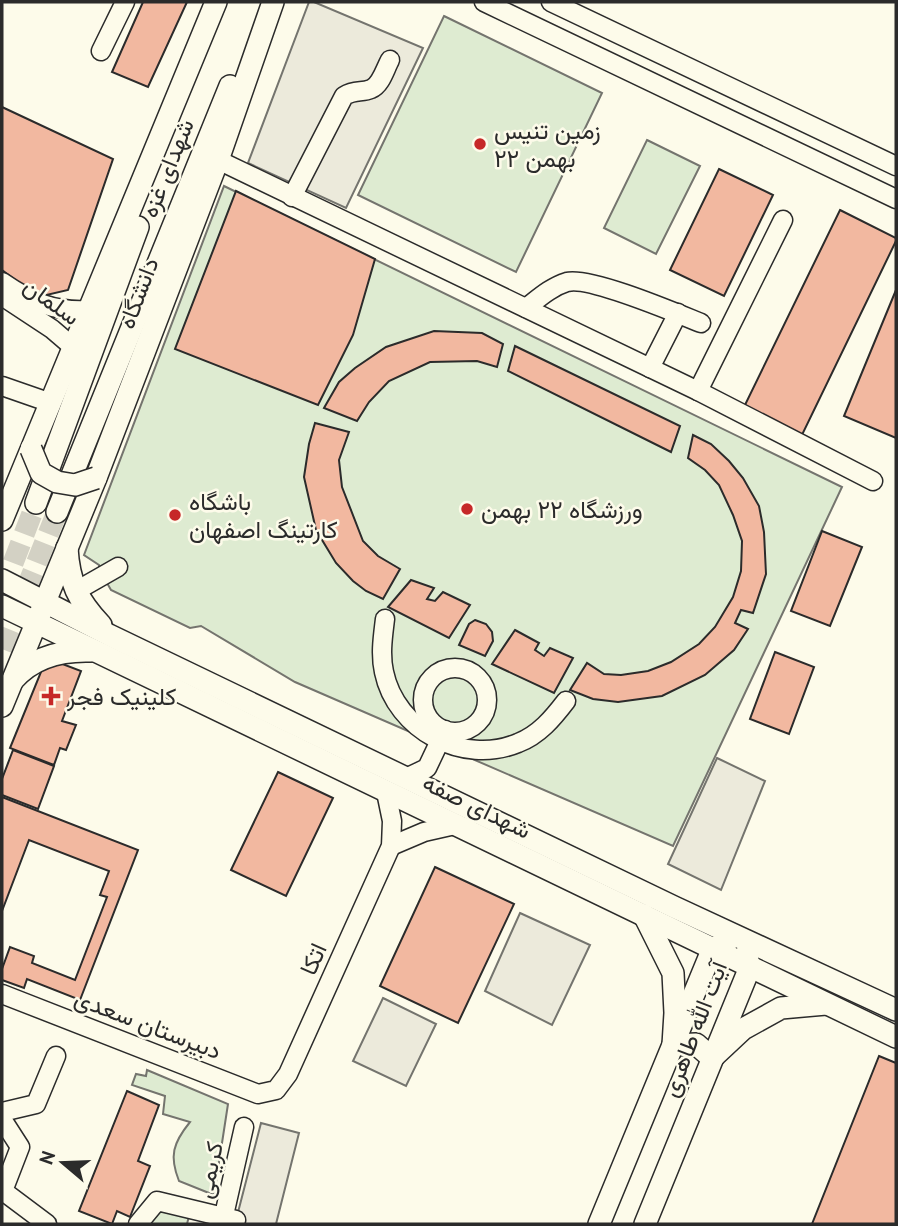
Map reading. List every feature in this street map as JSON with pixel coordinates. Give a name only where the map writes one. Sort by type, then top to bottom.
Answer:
[{"type":"main road","name":"دانشگاه","points":[[4,511],[218,2]]},
{"type":"main road","name":"شهدای غزه","points":[[36,503],[218,2]]},
{"type":"main road","name":"شهدای غزه","points":[[57,512],[210,132],[267,2]]},
{"type":"main road","name":"دانشگاه","points":[[2,706],[96,478],[218,160],[273,2]]},
{"type":"main road","points":[[31,449],[40,473],[57,482],[75,485],[96,478]]},
{"type":"main road","points":[[9,685],[23,669],[39,659],[103,643],[68,572],[67,548]]},
{"type":"main road","name":"شهدای صفه","points":[[7,582],[44,600],[103,643],[386,792],[896,1037]]},
{"type":"main road","name":"شهدای صفه","points":[[3,607],[35,621],[103,643],[406,778],[896,1010]]},
{"type":"main road","name":"آیت الله طاهری","points":[[644,915],[673,974],[673,1045]]},
{"type":"main road","name":"آیت الله طاهری","points":[[599,1224],[713,948],[741,938],[750,967],[645,1224]]},
{"type":"main road","points":[[673,1045],[696,1044],[712,1058],[743,1029],[781,1009],[828,1004]]},
{"type":"street","points":[[101,51],[125,2]]},
{"type":"street","points":[[484,2],[896,199]]},
{"type":"street","points":[[551,2],[896,166]]},
{"type":"street","points":[[292,197],[344,96],[352,90],[370,90],[378,83],[390,60]]},
{"type":"street","points":[[218,160],[698,391],[873,481]]},
{"type":"street","points":[[698,391],[783,220]]},
{"type":"street","points":[[526,308],[552,288],[570,281],[590,283],[701,323]]},
{"type":"street","points":[[2,282],[67,316],[69,322],[66,328],[51,329]]},
{"type":"street","name":"سلمان","points":[[2,296],[73,347]]},
{"type":"street","points":[[58,310],[89,310]]},
{"type":"street","points":[[650,368],[678,313]]},
{"type":"street","points":[[2,386],[51,403]]},
{"type":"street","points":[[76,591],[118,567]]},
{"type":"street","points":[[385,618],[381,646],[383,672],[392,696],[406,717],[424,733],[443,736],[456,747],[480,749],[517,744],[535,735],[566,701]]},
{"type":"street","points":[[406,778],[427,768],[443,736]]},
{"type":"street","points":[[427,768],[432,791]]},
{"type":"street","points":[[386,792],[392,821],[391,846],[424,832],[455,825]]},
{"type":"street","name":"اتکا","points":[[276,1090],[288,1074],[391,846]]},
{"type":"street","name":"دبیرستان سعدی","points":[[2,994],[258,1094],[276,1090]]},
{"type":"street","points":[[2,1112],[36,1104],[56,1056]]},
{"type":"street","points":[[2,1119],[20,1147],[3,1191],[47,1224]]},
{"type":"street","name":"کریمی","points":[[227,1221],[244,1127]]},
{"type":"street","points":[[138,1224],[157,1201],[227,1221]]},
{"type":"green space","name":"زمین تنیس ۲۲ بهمن","points":[[444,16],[602,93],[516,272],[358,195]]},
{"type":"green space","points":[[647,140],[700,166],[656,254],[604,228]]},
{"type":"green space","name":"ورزشگاه ۲۲ بهمن","points":[[224,186],[842,487],[673,846],[295,682],[201,626],[190,628],[111,590],[99,565],[84,555]]},
{"type":"green space","points":[[147,1070],[228,1104],[214,1195],[179,1181],[174,1164],[174,1150],[190,1122],[163,1114],[165,1096],[132,1085],[136,1074],[146,1076]]},
{"type":"green space","points":[[161,1210],[189,1216],[187,1224],[149,1224]]},
{"type":"shaded area","points":[[309,2],[423,48],[346,208],[248,163]]},
{"type":"shaded area","points":[[717,758],[765,781],[721,890],[668,864]]},
{"type":"shaded area","points":[[520,913],[590,945],[552,1025],[485,991]]},
{"type":"shaded area","points":[[383,998],[436,1024],[406,1086],[353,1061]]},
{"type":"shaded area","points":[[261,1123],[299,1133],[276,1224],[235,1224]]},
{"type":"building","points":[[143,2],[187,2],[148,87],[112,72]]},
{"type":"building","points":[[2,107],[113,159],[68,290],[38,297],[2,270]]},
{"type":"building","points":[[719,169],[773,195],[724,296],[670,270]]},
{"type":"building","points":[[236,191],[375,259],[353,335],[318,405],[175,349]]},
{"type":"building","points":[[840,210],[896,238],[896,241],[801,437],[743,409]]},
{"type":"building","points":[[896,290],[896,438],[844,416]]},
{"type":"building","points":[[434,331],[482,333],[503,344],[497,367],[477,361],[430,362],[389,381],[369,402],[357,421],[324,408],[339,382],[355,368],[386,347]]},
{"type":"building","points":[[515,346],[680,426],[671,452],[508,371]]},
{"type":"building","points":[[315,423],[349,432],[339,460],[342,487],[363,541],[378,556],[400,569],[383,599],[353,581],[336,563],[316,530],[304,477]]},
{"type":"building","points":[[693,435],[711,444],[729,461],[743,478],[759,506],[764,532],[766,574],[753,613],[741,610],[735,623],[748,629],[734,650],[705,675],[662,696],[618,702],[593,699],[570,690],[587,663],[604,674],[621,675],[648,671],[671,662],[699,644],[715,627],[733,597],[741,571],[742,541],[719,485],[705,470],[688,458]]},
{"type":"building","points":[[822,531],[862,547],[830,626],[791,611]]},
{"type":"building","points":[[411,580],[434,588],[427,599],[435,601],[443,592],[470,605],[449,638],[388,607]]},
{"type":"building","points":[[475,620],[486,624],[492,632],[493,641],[485,656],[459,645],[469,624]]},
{"type":"building","points":[[515,630],[539,643],[535,650],[544,656],[550,648],[573,658],[554,693],[492,664]]},
{"type":"building","points":[[775,652],[814,667],[789,734],[750,719]]},
{"type":"building","name":"کلینیک فجر","points":[[52,660],[81,671],[62,721],[76,725],[66,750],[60,748],[54,765],[10,748],[45,662]]},
{"type":"building","points":[[13,750],[54,766],[38,809],[2,795],[2,779]]},
{"type":"building","points":[[278,772],[333,798],[286,896],[231,870]]},
{"type":"building","points":[[2,797],[138,850],[80,1000],[27,979],[24,988],[2,980],[2,969],[10,947],[34,956],[32,963],[75,980],[107,897],[100,895],[109,871],[29,840],[2,911]]},
{"type":"building","points":[[435,867],[514,904],[458,1023],[380,986]]},
{"type":"building","points":[[879,1056],[896,1063],[896,1224],[812,1224]]},
{"type":"building","points":[[127,1091],[159,1105],[138,1161],[150,1166],[130,1217],[117,1211],[112,1224],[79,1211]]},
{"type":"tunnel","points":[[2,592],[36,503]]},
{"type":"tunnel","points":[[2,649],[57,512]]},
{"type":"place","name":"زمین تنیس ۲۲ بهمن","points":[[480,144]]},
{"type":"place","name":"ورزشگاه ۲۲ بهمن","points":[[467,509]]},
{"type":"place","name":"باشگاه کارتینگ اصفهان","points":[[175,515]]},
{"type":"place","name":"کلینیک فجر","points":[[51,696]]}]
